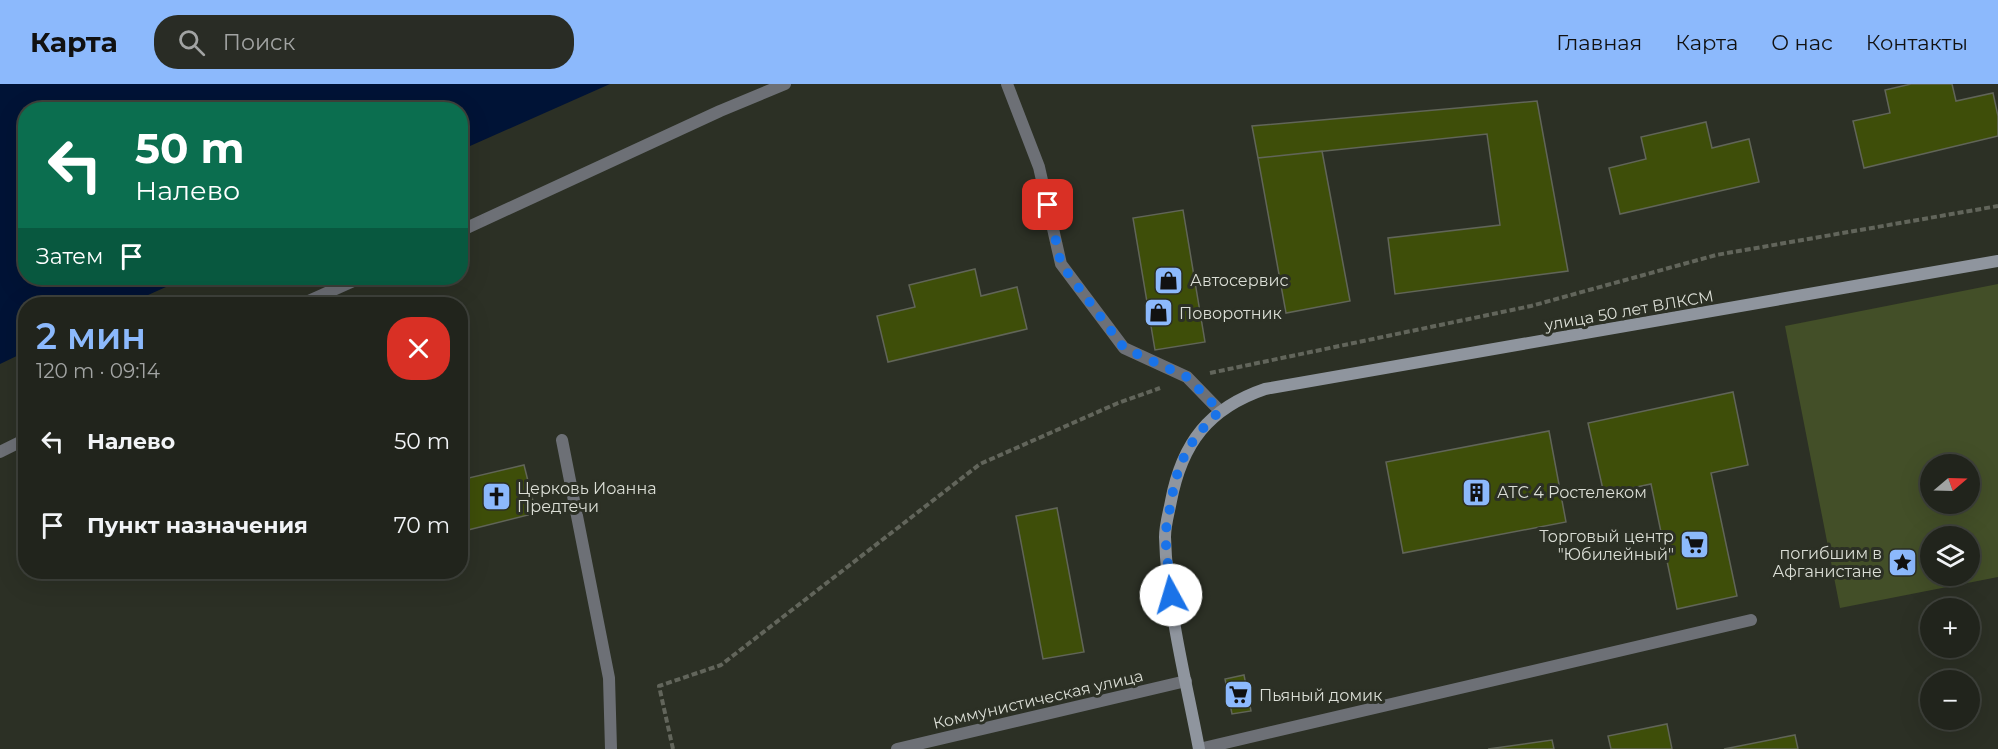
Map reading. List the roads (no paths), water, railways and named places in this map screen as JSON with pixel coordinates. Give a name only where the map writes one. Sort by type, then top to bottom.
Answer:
[{"type":"main road","name":"улица 50 лет ВЛКСМ","points":[[1199,749],[1174,615],[1165,535],[1180,464],[1197,435],[1220,411],[1265,389],[1998,261]]},
{"type":"street","points":[[468,227],[720,111],[785,84]]},
{"type":"street","points":[[1007,84],[1040,167],[1061,264],[1124,348],[1187,377],[1220,411]]},
{"type":"street","points":[[318,297],[344,285]]},
{"type":"street","points":[[562,440],[609,678],[611,749]]},
{"type":"street","points":[[0,452],[18,443]]},
{"type":"street","points":[[1199,749],[1751,620]]},
{"type":"street","name":"Коммунистическая улица","points":[[897,749],[1186,681]]},
{"type":"water","points":[[0,84],[610,84],[468,147],[468,102],[18,102],[18,285],[170,285],[144,297],[18,297],[18,355],[0,364]]},
{"type":"place","name":"Автосервис","points":[[1169,280]]},
{"type":"place","name":"Поворотник","points":[[1158,313]]},
{"type":"place","name":"АТС 4 Ростелеком","points":[[1476,492]]},
{"type":"place","name":"Церковь Иоанна Предтечи","points":[[496,497]]},
{"type":"place","name":"Торговый центр \"Юбилейный\"","points":[[1695,545]]},
{"type":"place","name":"погибшим в Афганистане","points":[[1903,562]]},
{"type":"place","name":"Пьяный домик","points":[[1238,695]]}]
